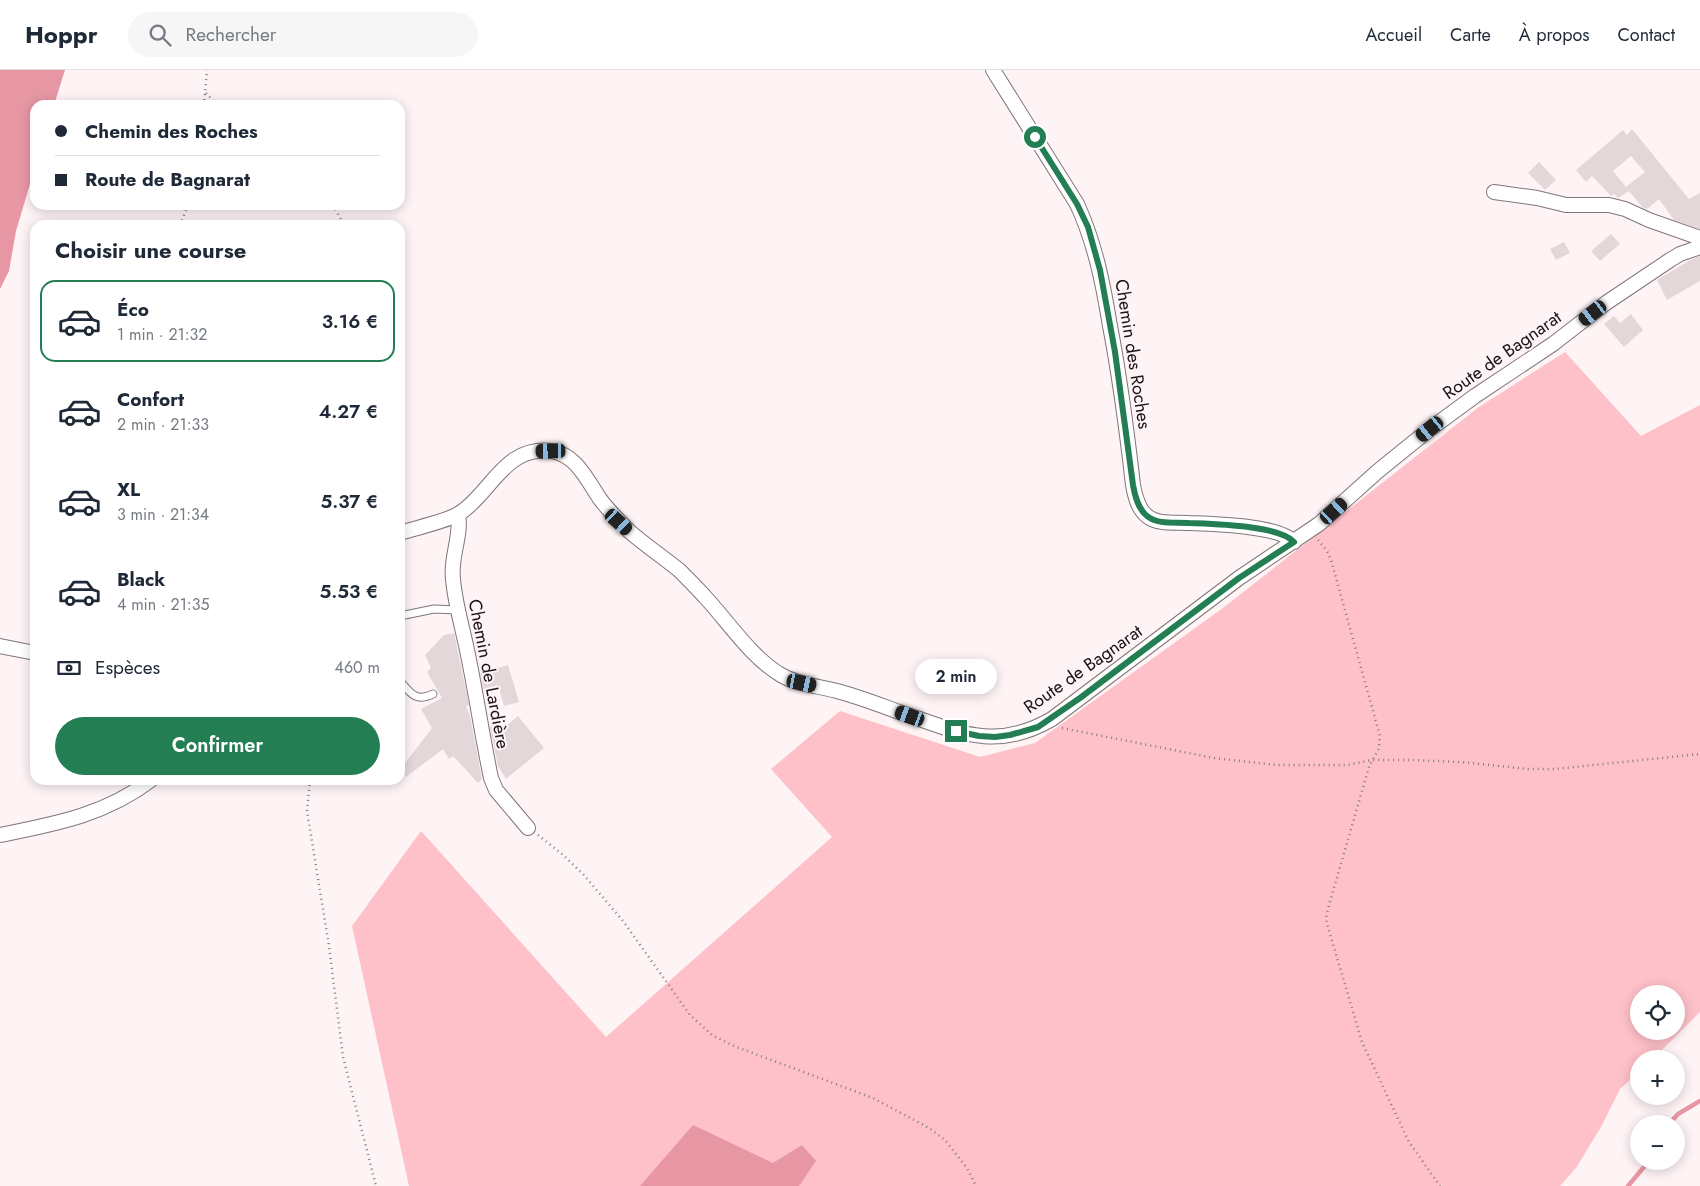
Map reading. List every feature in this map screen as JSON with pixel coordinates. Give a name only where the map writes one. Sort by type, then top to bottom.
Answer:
[{"type":"street","name":"Chemin des Roches","points":[[993,70],[1077,204],[1088,227],[1100,270],[1115,352],[1133,485],[1136,500],[1143,512],[1149,518],[1159,522],[1215,524],[1270,530],[1286,535],[1294,542]]},
{"type":"street","points":[[1494,192],[1537,198],[1566,205],[1609,204],[1700,238]]},
{"type":"street","name":"Route de Bagnarat","points":[[458,514],[505,467],[520,456],[534,451],[551,451],[566,455],[580,469],[619,522],[679,571],[765,664],[782,676],[802,683],[856,696],[946,728],[979,736],[995,737],[1010,735],[1038,727],[1052,718],[1239,578],[1309,531],[1430,429],[1475,396],[1553,344],[1606,303],[1670,260],[1680,254],[1700,247]]},
{"type":"street","points":[[405,531],[458,514]]},
{"type":"street","name":"Chemin de Lardière","points":[[458,514],[460,527],[453,558],[452,576],[457,610],[467,648],[491,778],[496,790],[528,828]]},
{"type":"street","points":[[0,646],[30,653]]},
{"type":"street","points":[[0,835],[66,822],[105,808],[142,785]]},
{"type":"lane","points":[[405,615],[434,609],[457,610]]},
{"type":"lane","points":[[405,687],[418,698],[424,698],[433,694]]},
{"type":"path","points":[[205,100],[207,70]]},
{"type":"path","points":[[206,93],[212,100]]},
{"type":"path","points":[[1309,531],[1327,551],[1331,560],[1380,736],[1379,748],[1369,767],[1329,905],[1326,918],[1327,924],[1362,1042],[1409,1142],[1440,1186]]},
{"type":"path","points":[[1052,718],[1056,724],[1065,729],[1234,761],[1276,765],[1347,765],[1372,760],[1461,762],[1528,769],[1555,769],[1700,754]]},
{"type":"path","points":[[310,785],[307,811],[329,946],[343,1057],[376,1186]]},
{"type":"path","points":[[528,828],[562,854],[583,874],[623,921],[690,1015],[712,1035],[734,1046],[873,1098],[929,1128],[946,1140],[967,1168],[976,1186]]},
{"type":"shaded area","points":[[0,70],[65,70],[56,100],[30,100],[30,184],[16,231],[9,271],[0,289]]},
{"type":"shaded area","points":[[1565,352],[1641,436],[1700,405],[1700,1012],[1685,1027],[1685,985],[1630,985],[1630,1040],[1672,1040],[1662,1050],[1630,1050],[1630,1080],[1620,1089],[1601,1127],[1576,1168],[1560,1186],[409,1186],[352,926],[421,831],[606,1037],[832,837],[771,769],[840,711],[980,757],[1035,743],[1223,608],[1479,407]]},
{"type":"shaded area","points":[[693,1125],[773,1163],[802,1145],[816,1161],[799,1186],[640,1186]]},
{"type":"building","points":[[1632,129],[1689,199],[1700,193],[1700,229],[1674,220],[1659,199],[1647,209],[1643,208],[1629,191],[1618,198],[1614,194],[1611,196],[1592,176],[1586,182],[1576,170],[1623,130],[1627,135]],"holes":[[[1631,156],[1645,172],[1626,187],[1613,171]]]},
{"type":"building","points":[[1539,162],[1556,180],[1545,190],[1528,173]]},
{"type":"building","points":[[1611,234],[1620,244],[1600,261],[1591,251]]},
{"type":"building","points":[[1564,242],[1570,253],[1556,260],[1550,249]]},
{"type":"building","points":[[1700,256],[1700,281],[1667,300],[1657,280]]},
{"type":"building","points":[[1631,314],[1643,330],[1624,347],[1604,324],[1614,316],[1620,323]]},
{"type":"building","points":[[454,633],[469,705],[466,706],[470,716],[482,779],[478,783],[453,756],[449,759],[443,749],[406,777],[405,775],[405,763],[432,728],[421,709],[442,698],[427,672],[431,668],[425,655],[444,635]]},
{"type":"building","points":[[508,665],[519,702],[504,706],[499,688],[484,691],[480,673]]},
{"type":"building","points":[[518,716],[544,748],[506,779],[498,766],[490,727],[492,726],[494,736]]},
{"type":"waterway","points":[[1677,1115],[1700,1101]]},
{"type":"waterway","points":[[1628,1186],[1641,1170]]},
{"type":"route","points":[[956,731],[995,737],[1024,732],[1038,727],[1080,698],[1239,578],[1294,542],[1286,535],[1270,530],[1215,524],[1159,522],[1149,518],[1143,512],[1136,500],[1133,485],[1115,352],[1100,270],[1088,227],[1077,204],[1035,137]]}]
